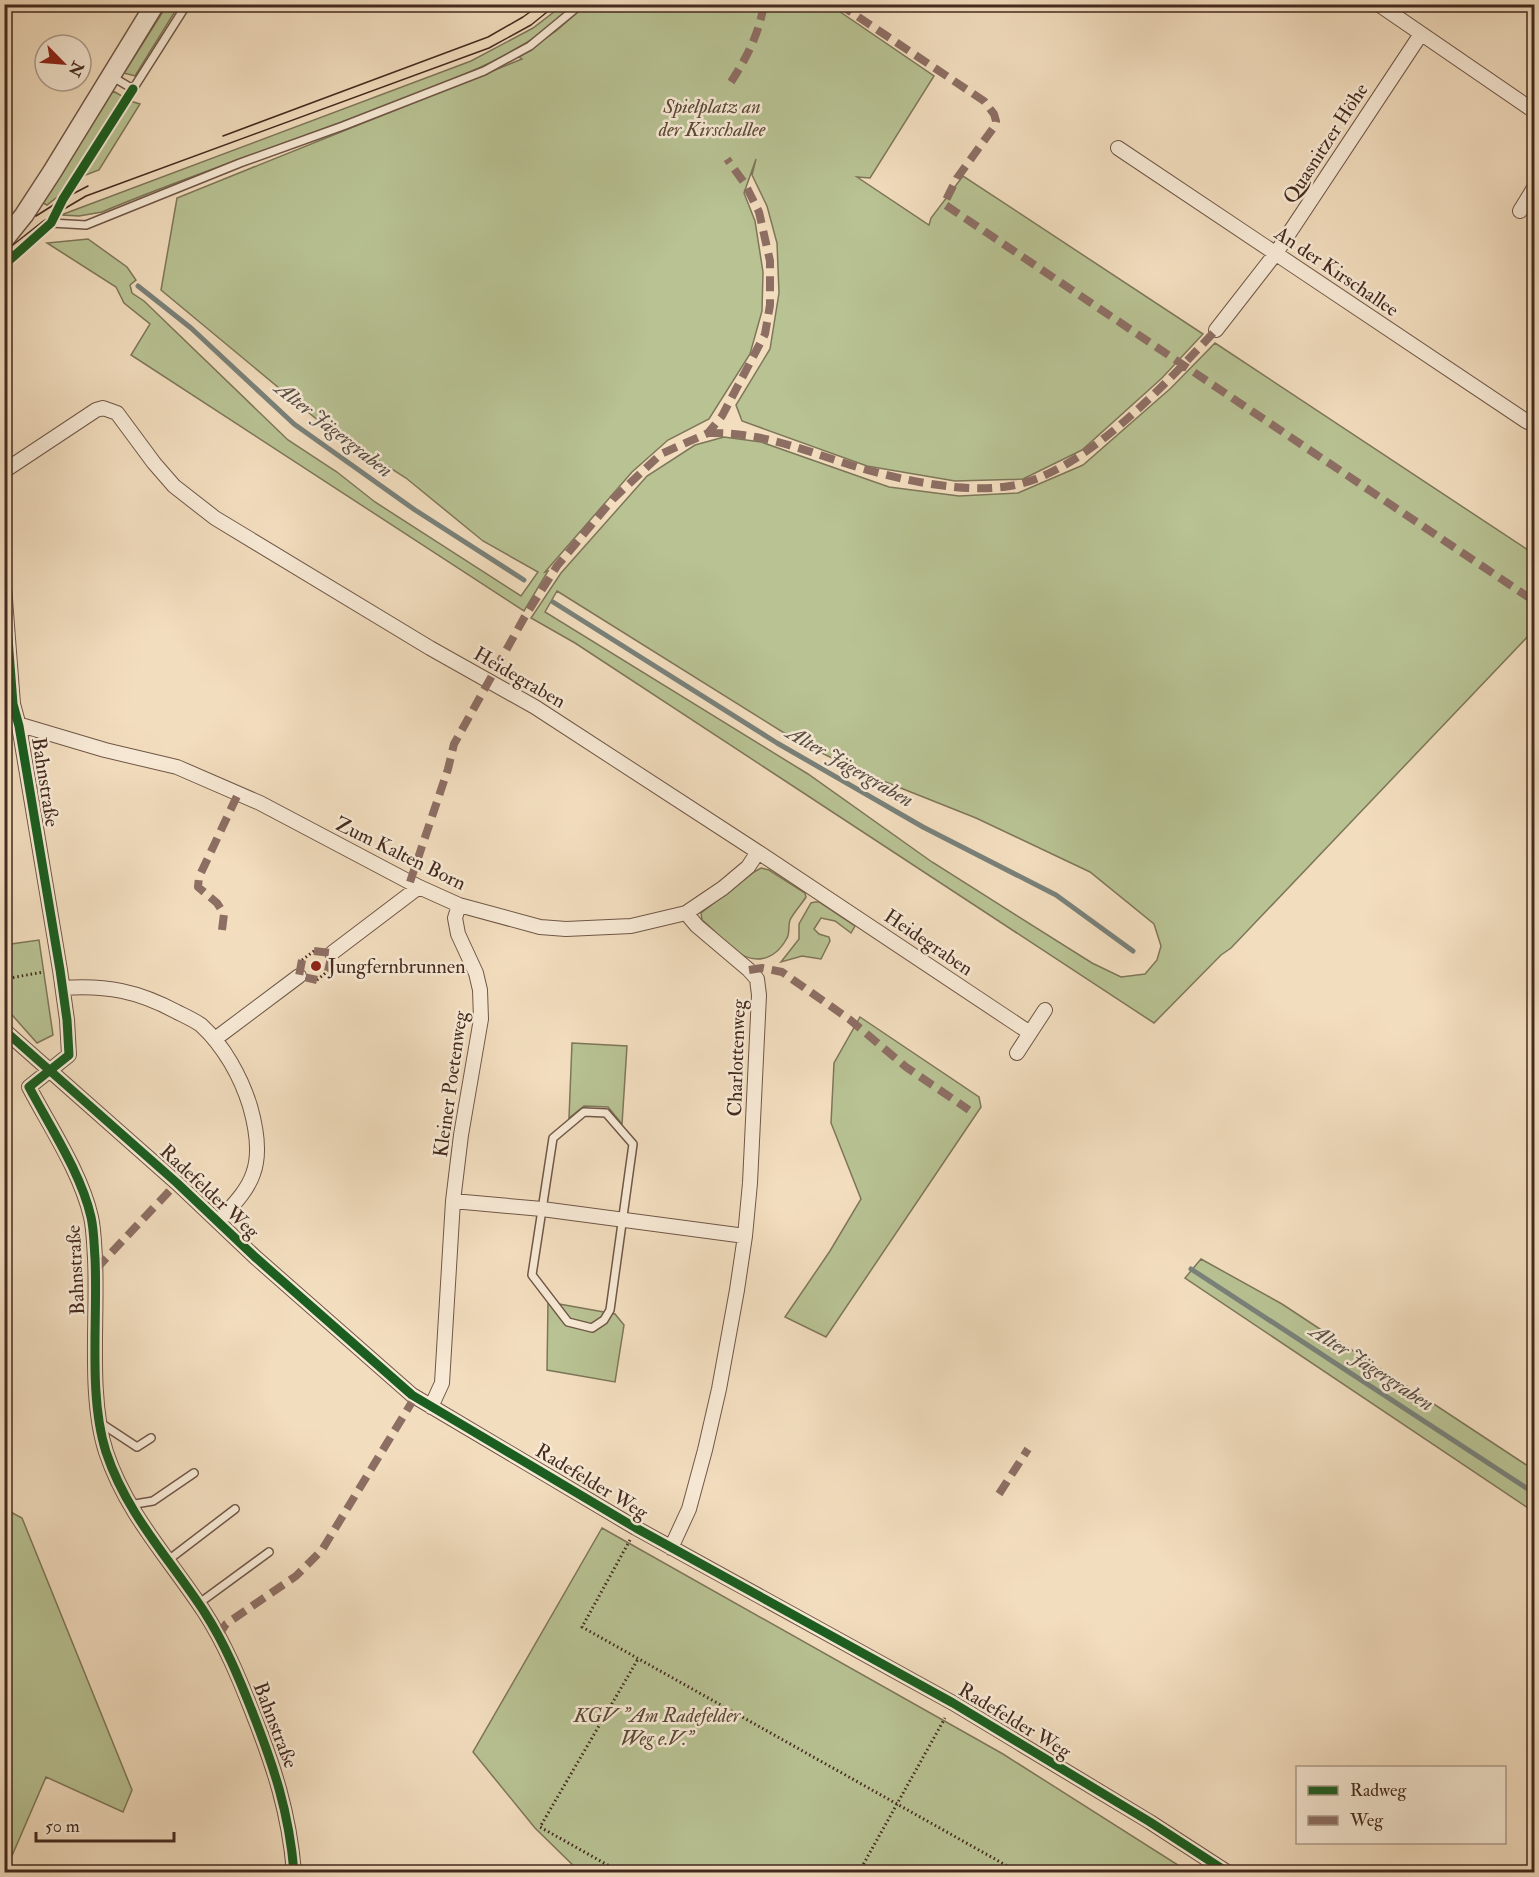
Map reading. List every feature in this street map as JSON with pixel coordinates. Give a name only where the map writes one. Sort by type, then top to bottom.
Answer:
[{"type":"street","points":[[4,240],[24,215],[155,4]]},
{"type":"street","points":[[1378,4],[1534,111]]},
{"type":"street","name":"Quasnitzer Höhe","points":[[1216,330],[1276,253],[1421,34]]},
{"type":"street","name":"An der Kirschallee","points":[[1118,148],[1534,425]]},
{"type":"street","points":[[1520,211],[1534,188]]},
{"type":"street","name":"Heidegraben","points":[[4,471],[96,410],[110,409],[124,421],[154,463],[174,486],[215,518],[440,654],[535,707],[1030,1033]]},
{"type":"street","name":"Bahnstraße","points":[[4,586],[13,704],[19,726],[63,988],[69,1055],[28,1087],[70,1164],[92,1218],[96,1269],[99,1422],[109,1460],[129,1505],[198,1604],[239,1677],[273,1763],[285,1807],[294,1872]]},
{"type":"street","name":"Zum Kalten Born","points":[[4,720],[19,726],[177,767],[260,804],[419,887],[459,905],[530,924],[566,929],[631,926],[686,913],[723,888],[748,867],[758,852]]},
{"type":"street","points":[[332,953],[419,887]]},
{"type":"street","name":"Kleiner Poetenweg","points":[[431,1407],[442,1383],[453,1201],[461,1135],[478,1047],[481,1012],[480,990],[476,973],[458,934],[455,918],[459,905]]},
{"type":"street","name":"Charlottenweg","points":[[671,1548],[689,1509],[705,1450],[719,1389],[745,1236],[750,1183],[759,995],[757,979],[749,970],[697,926],[686,913]]},
{"type":"street","points":[[215,1039],[299,976]]},
{"type":"street","points":[[63,988],[84,986],[129,991],[150,998],[199,1023],[215,1039],[242,1084],[253,1114],[257,1146],[254,1172],[248,1184],[218,1222]]},
{"type":"street","points":[[1017,1053],[1046,1010]]},
{"type":"street","name":"Radefelder Weg","points":[[4,1030],[403,1388],[431,1407],[671,1548],[953,1702],[1150,1822],[1227,1872]]},
{"type":"street","points":[[453,1201],[542,1209],[745,1236]]},
{"type":"lane","points":[[111,76],[133,89],[187,4]]},
{"type":"lane","points":[[51,223],[86,225],[240,163],[484,71],[530,46],[581,4]]},
{"type":"lane","points":[[584,1112],[606,1113],[633,1144],[623,1219],[610,1310],[604,1320],[592,1328],[568,1322],[532,1275],[553,1138],[584,1112]]},
{"type":"lane","points":[[99,1422],[136,1447],[151,1437]]},
{"type":"lane","points":[[129,1505],[153,1501],[195,1473]]},
{"type":"lane","points":[[167,1561],[235,1509]]},
{"type":"lane","points":[[198,1604],[269,1552]]},
{"type":"path","points":[[302,960],[314,951]]},
{"type":"path","points":[[4,979],[60,970]]},
{"type":"path","points":[[316,980],[328,971]]},
{"type":"path","points":[[636,1528],[582,1627],[1018,1872]]},
{"type":"path","points":[[620,1872],[540,1827],[638,1659]]},
{"type":"path","points":[[859,1872],[953,1702]]},
{"type":"green space","points":[[167,5],[179,5],[135,76],[124,73]]},
{"type":"green space","points":[[563,5],[575,5],[555,23],[511,52],[465,74],[102,212],[79,216],[61,215],[471,61],[533,28]]},
{"type":"green space","name":"Spielplatz an der Kirschallee","points":[[586,5],[830,5],[934,76],[870,178],[857,177],[929,225],[931,218],[963,176],[1203,334],[1162,378],[1082,450],[1023,479],[955,481],[867,466],[742,421],[736,405],[770,349],[779,293],[777,243],[767,206],[752,175],[756,159],[744,193],[755,221],[763,272],[762,311],[750,354],[709,419],[668,440],[632,472],[545,572],[548,571],[524,611],[131,355],[150,324],[124,303],[116,287],[47,243],[88,239],[127,267],[136,280],[130,285],[132,293],[144,301],[288,440],[337,472],[375,502],[521,596],[538,572],[483,541],[406,478],[326,427],[161,290],[177,198],[522,59],[519,57],[556,31]]},
{"type":"green space","points":[[113,91],[122,96],[61,194],[47,205],[43,203]]},
{"type":"green space","points":[[130,101],[140,104],[99,170],[83,176]]},
{"type":"green space","points":[[1215,343],[1534,554],[1534,633],[1532,632],[1231,948],[1221,955],[1154,1023],[575,643],[531,618],[561,573],[647,476],[695,445],[724,437],[761,442],[889,487],[959,496],[1018,493],[1083,465],[1171,388]],"holes":[[[557,591],[797,741],[863,773],[976,818],[1090,872],[1154,924],[1161,946],[1157,960],[1145,974],[1121,977],[1092,963],[932,862],[808,774],[545,612]]]},
{"type":"green space","points":[[761,868],[769,870],[805,893],[806,897],[790,920],[788,936],[782,946],[763,959],[755,959],[741,954],[729,945],[702,920],[701,913]]},
{"type":"green space","points":[[819,902],[855,926],[851,933],[835,921],[821,918],[814,929],[819,934],[829,937],[830,941],[821,959],[802,956],[781,962],[799,939],[799,924],[811,903]]},
{"type":"green space","points":[[39,940],[53,1035],[37,1043],[5,1007],[4,945]]},
{"type":"green space","points":[[860,1017],[979,1097],[981,1107],[826,1337],[785,1317],[830,1251],[861,1199],[831,1123],[834,1063]]},
{"type":"green space","points":[[572,1043],[627,1046],[622,1124],[608,1107],[584,1106],[569,1118]]},
{"type":"green space","points":[[1201,1259],[1282,1304],[1534,1470],[1534,1512],[1185,1278]]},
{"type":"green space","points":[[548,1302],[615,1314],[624,1325],[615,1382],[547,1370]]},
{"type":"green space","points":[[5,1509],[22,1518],[132,1790],[123,1812],[46,1777],[5,1872]]},
{"type":"green space","name":"KGV \"Am Radefelder Weg e.V.\"","points":[[602,1528],[1003,1754],[1189,1872],[580,1872],[535,1828],[473,1752]]},
{"type":"waterway","name":"Alter Jägergraben","points":[[138,286],[191,328],[294,424],[415,510],[524,580]]},
{"type":"waterway","name":"Alter Jägergraben","points":[[553,602],[777,743],[923,827],[1056,895],[1133,951]]},
{"type":"waterway","name":"Alter Jägergraben","points":[[1191,1269],[1534,1493]]},
{"type":"tram line","points":[[223,136],[488,37],[541,4]]},
{"type":"tram line","points":[[4,252],[42,222],[86,196],[489,48],[531,25],[557,4]]},
{"type":"tram line","points":[[36,216],[88,186]]},
{"type":"marked path","points":[[731,82],[752,45],[764,4]]},
{"type":"marked path","points":[[839,4],[984,101],[994,114],[996,121],[994,127],[957,178],[944,204],[1534,601]]},
{"type":"marked path","points":[[410,882],[448,769],[454,744],[524,618],[557,566],[613,499],[661,454],[708,433],[722,416],[765,334],[770,305],[770,261],[759,212],[745,184],[727,159]]},
{"type":"marked path","points":[[708,433],[772,440],[904,479],[958,487],[1010,486],[1038,478],[1066,464],[1095,445],[1148,399],[1216,330]]},
{"type":"marked path","points":[[222,930],[224,914],[217,903],[198,887],[199,877],[238,794]]},
{"type":"marked path","points":[[314,951],[332,953],[328,971]]},
{"type":"marked path","points":[[302,960],[299,976],[317,980]]},
{"type":"marked path","points":[[749,970],[762,968],[782,972],[849,1019],[906,1067],[969,1110]]},
{"type":"marked path","points":[[96,1269],[177,1183]]},
{"type":"marked path","points":[[218,1636],[226,1624],[296,1576],[322,1550],[415,1397]]},
{"type":"marked path","points":[[999,1494],[1028,1449]]},
{"type":"cycle path","points":[[4,265],[51,223],[63,199],[133,89]]},
{"type":"cycle path","points":[[4,586],[13,704],[19,726],[60,970],[69,1055],[29,1087],[73,1167],[91,1217],[96,1281],[95,1382],[100,1430],[106,1452],[125,1496],[150,1536],[205,1613],[237,1674],[274,1771],[288,1829],[294,1872]]},
{"type":"cycle path","points":[[4,1030],[177,1183],[255,1257],[412,1395],[636,1528],[953,1703],[1150,1822],[1227,1872]]},
{"type":"place","name":"Jungfernbrunnen","points":[[316,966]]}]
